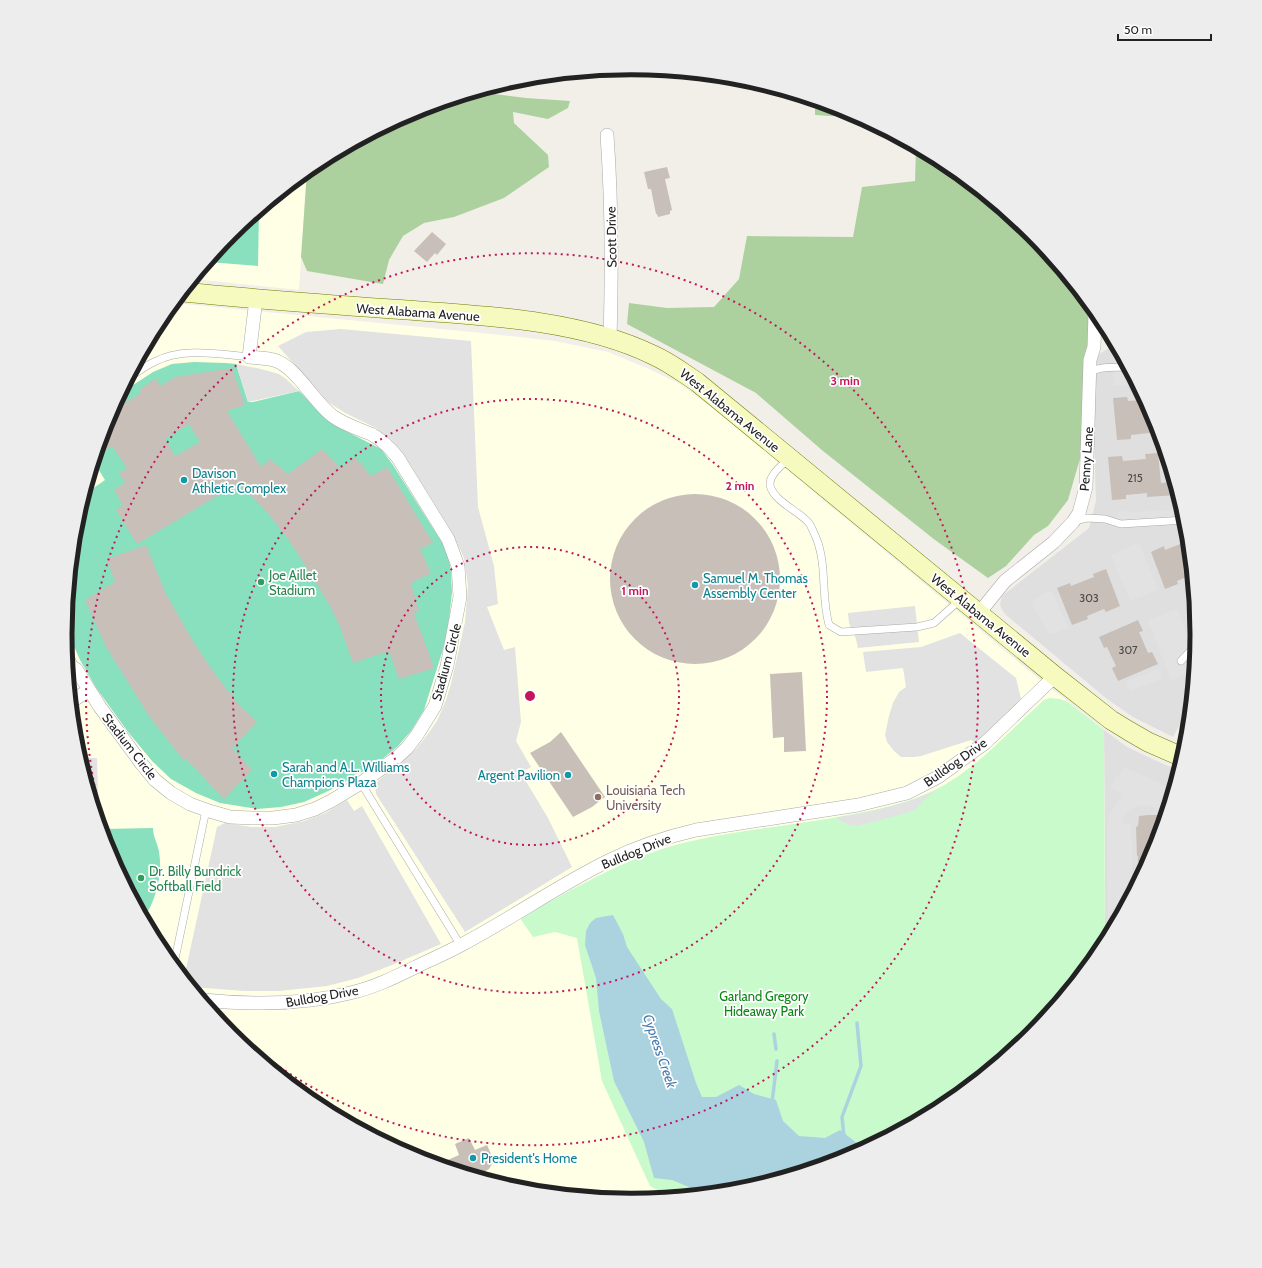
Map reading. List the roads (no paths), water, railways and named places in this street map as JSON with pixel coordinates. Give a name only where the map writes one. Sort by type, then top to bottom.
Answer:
[{"type":"main road","name":"West Alabama Avenue","points":[[189,293],[256,300],[510,319],[564,327],[610,339],[646,352],[672,365],[697,382],[1055,676],[1111,720],[1148,742],[1176,755]]},
{"type":"street","name":"Scott Drive","points":[[607,135],[612,250],[610,339]]},
{"type":"street","points":[[249,357],[256,300]]},
{"type":"street","name":"Penny Lane","points":[[979,613],[1005,582],[1054,542],[1073,522],[1079,513],[1086,487],[1090,360],[1094,347],[1095,321]]},
{"type":"street","name":"Stadium Circle","points":[[76,669],[100,707],[155,780],[171,793],[190,804],[230,817],[273,818],[296,815],[315,809],[331,801],[361,783],[395,759],[407,748],[417,735],[435,706],[447,666],[460,597],[460,581],[454,554],[448,539],[398,458],[392,451],[373,436],[334,417],[302,384],[293,372],[284,366],[274,360],[249,357]]},
{"type":"street","name":"Bulldog Drive","points":[[209,1001],[234,1003],[286,1003],[344,995],[384,982],[461,946],[541,898],[631,850],[696,830],[858,805],[907,793],[923,786],[957,765],[985,743],[1055,676]]},
{"type":"street","points":[[76,699],[90,690]]},
{"type":"lane","points":[[138,372],[154,362],[182,354],[203,353],[249,357]]},
{"type":"lane","points":[[1090,375],[1094,370],[1098,369],[1122,367]]},
{"type":"lane","points":[[790,458],[772,475],[770,484],[774,494],[808,523],[817,540],[822,563],[826,614],[829,624],[840,632],[916,627],[934,623],[962,599]]},
{"type":"lane","points":[[1073,522],[1087,518],[1105,519],[1121,524],[1178,520]]},
{"type":"lane","points":[[1181,661],[1190,651]]},
{"type":"lane","points":[[73,662],[76,669]]},
{"type":"lane","points":[[361,783],[461,946]]},
{"type":"lane","points":[[175,957],[206,810]]},
{"type":"water","name":"Cypress Creek","points":[[613,915],[623,934],[627,947],[661,999],[672,1009],[702,1097],[716,1097],[739,1085],[754,1094],[776,1100],[783,1121],[799,1136],[825,1138],[840,1130],[858,1144],[811,1163],[776,1174],[704,1188],[694,1189],[672,1180],[654,1178],[644,1142],[614,1081],[599,1011],[596,978],[585,945],[586,931],[590,923],[596,918]]},
{"type":"waterway","points":[[844,1137],[842,1117],[861,1066],[857,1023]]},
{"type":"waterway","points":[[774,1034],[776,1049]]},
{"type":"waterway","points":[[772,1103],[777,1061]]},
{"type":"place","name":"Davison Athletic Complex","points":[[184,480]]},
{"type":"place","name":"Joe Aillet Stadium","points":[[261,582]]},
{"type":"place","name":"Samuel M. Thomas Assembly Center","points":[[695,585]]},
{"type":"place","name":"Sarah and A.L. Williams Champions Plaza","points":[[274,774]]},
{"type":"place","name":"Argent Pavilion","points":[[568,775]]},
{"type":"place","name":"Louisiana Tech University","points":[[598,797]]},
{"type":"place","name":"Dr. Billy Bundrick Softball Field","points":[[141,878]]},
{"type":"place","name":"President's Home","points":[[473,1158]]},
{"type":"park label","name":"Garland Gregory Hideaway Park","points":[[764,1004]]}]
